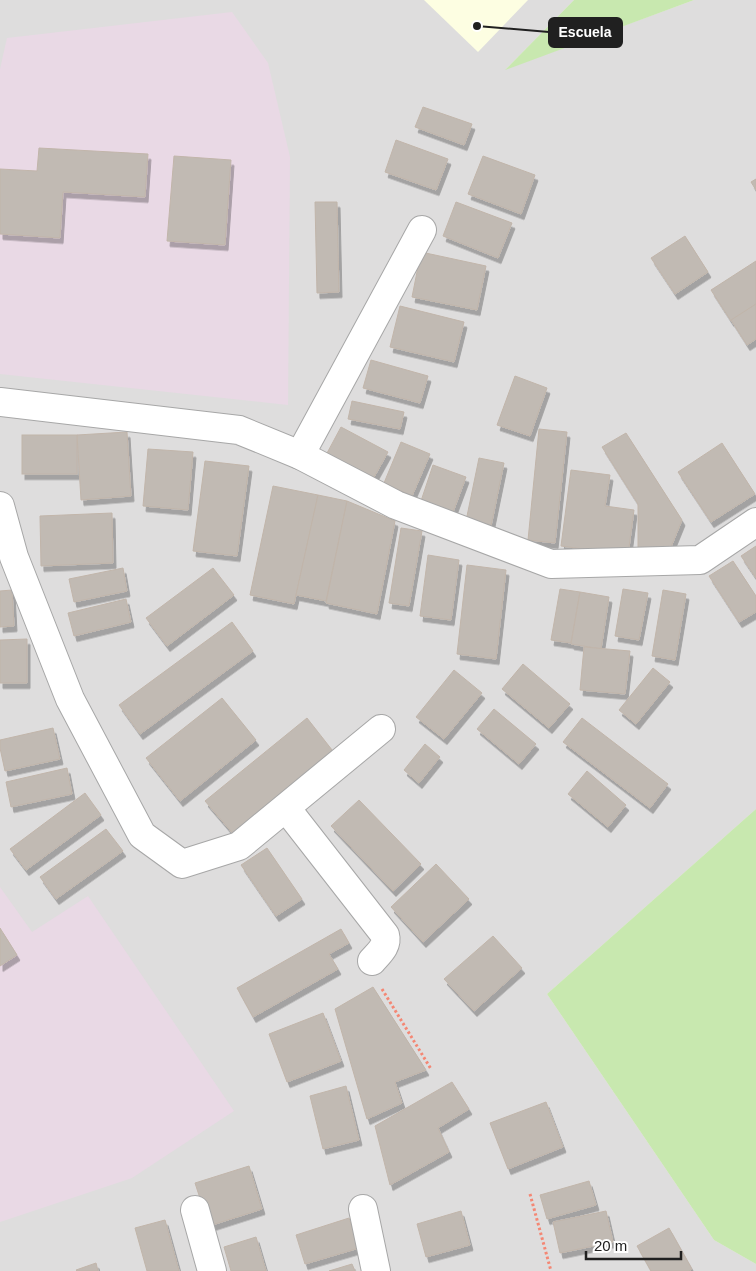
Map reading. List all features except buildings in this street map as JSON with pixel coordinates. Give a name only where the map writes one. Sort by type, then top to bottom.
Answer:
[{"type":"street","points":[[300,456],[422,230]]},
{"type":"street","points":[[0,402],[239,430],[300,456],[396,505],[551,564],[700,560],[756,522]]},
{"type":"street","points":[[0,506],[14,557],[70,699],[142,835],[182,864],[240,846],[381,729]]},
{"type":"street","points":[[286,808],[385,935],[387,941],[372,961]]},
{"type":"street","points":[[363,1209],[376,1271]]},
{"type":"street","points":[[195,1210],[212,1271]]},
{"type":"path","points":[[372,961],[370,966],[374,974],[431,1069]]},
{"type":"path","points":[[530,1194],[551,1271]]},
{"type":"shaded area","points":[[0,0],[574,0],[506,69],[694,0],[756,0],[756,809],[547,994],[714,1240],[756,1264],[756,1271],[0,1271]]},
{"type":"shaded area","points":[[424,0],[528,0],[478,52]]},
{"type":"shaded area","points":[[232,12],[268,63],[290,157],[288,405],[0,374],[0,69],[7,38]]},
{"type":"shaded area","points":[[0,887],[32,932],[88,896],[234,1111],[132,1178],[0,1222]]},
{"type":"green space","points":[[574,0],[694,0],[505,70]]},
{"type":"green space","points":[[756,809],[756,1264],[714,1240],[547,994]]},
{"type":"place","name":"Escuela","points":[[477,26]]}]
